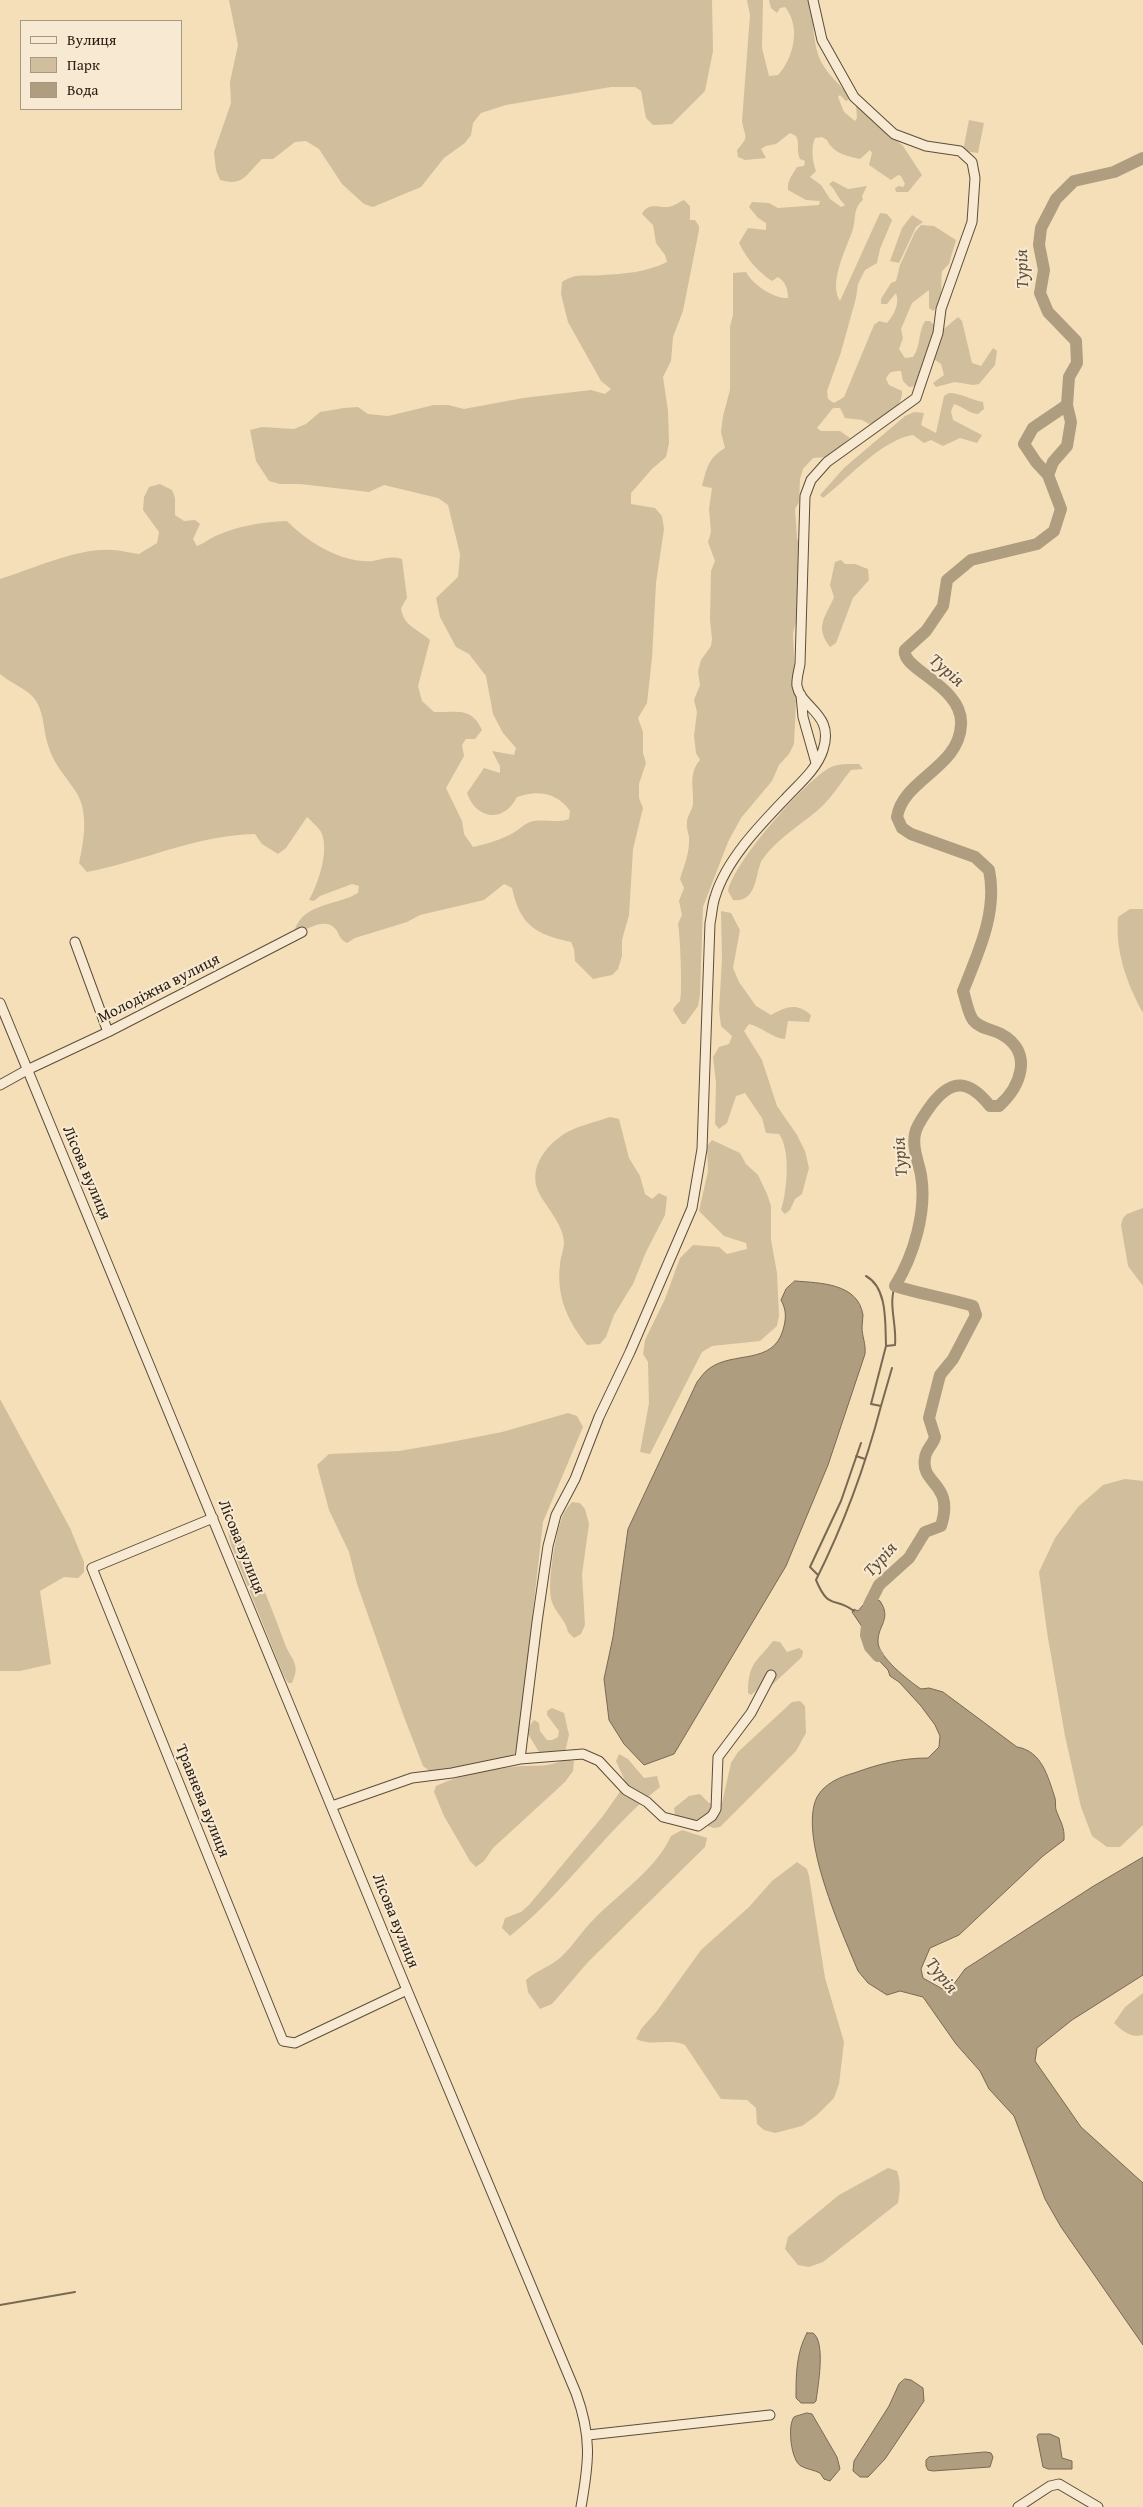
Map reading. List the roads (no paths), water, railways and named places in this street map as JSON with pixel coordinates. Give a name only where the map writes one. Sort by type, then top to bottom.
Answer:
[{"type":"street","points":[[520,1759],[548,1546],[556,1515],[575,1479],[599,1417],[630,1352],[692,1208],[701,1156],[710,923],[715,897],[725,873],[745,846],[816,763],[824,750],[823,723],[820,716],[801,695],[797,686],[800,664],[804,496],[811,480],[827,462],[916,398],[938,333],[941,309],[972,222],[975,178],[972,162],[960,152],[926,146],[894,134],[854,97],[822,40],[813,0]]},
{"type":"street","points":[[801,695],[803,717],[816,763]]},
{"type":"street","name":"Молодіжна вулиця","points":[[0,1085],[27,1070],[108,1032],[302,932]]},
{"type":"street","points":[[75,942],[108,1032]]},
{"type":"street","name":"Лісова вулиця","points":[[0,1003],[407,1990],[569,2375],[581,2407],[588,2435],[587,2470],[581,2507]]},
{"type":"street","name":"Травнева вулиця","points":[[213,1518],[92,1568],[283,2041],[296,2043],[407,1990]]},
{"type":"street","points":[[332,1806],[412,1778],[452,1773],[520,1759],[583,1754],[592,1757],[605,1766],[626,1790],[647,1802],[663,1817],[698,1826],[712,1816],[716,1810],[718,1757],[751,1713],[771,1675]]},
{"type":"street","points":[[588,2435],[770,2416]]},
{"type":"street","points":[[1018,2507],[1050,2486],[1059,2484],[1098,2507]]},
{"type":"water","points":[[795,1281],[826,1284],[854,1296],[860,1304],[863,1315],[862,1331],[865,1354],[828,1465],[786,1566],[674,1754],[644,1765],[624,1744],[609,1720],[604,1679],[613,1637],[628,1529],[697,1382],[708,1369],[730,1360],[762,1353],[778,1341],[785,1319],[785,1311],[781,1300],[786,1289]]},
{"type":"water","points":[[875,1599],[880,1601],[885,1613],[878,1641],[879,1647],[888,1661],[921,1689],[929,1688],[943,1692],[1017,1747],[1026,1749],[1038,1759],[1043,1766],[1055,1798],[1056,1810],[1064,1831],[1064,1840],[1043,1856],[959,1935],[930,1948],[921,1969],[923,1978],[948,1992],[965,1969],[1092,1887],[1143,1857],[1143,1975],[1072,2020],[1037,2048],[1035,2061],[1081,2127],[1143,2183],[1143,2345],[1061,2227],[1045,2199],[1014,2116],[989,2089],[980,2071],[956,2044],[923,1997],[900,1991],[887,1995],[868,1983],[858,1971],[824,1884],[813,1835],[813,1814],[820,1792],[833,1781],[843,1776],[890,1762],[928,1758],[939,1747],[940,1736],[935,1725],[921,1706],[899,1682],[890,1676],[888,1670],[871,1652],[869,1637],[852,1612],[854,1609],[858,1611],[863,1605]]},
{"type":"water","points":[[807,2333],[813,2333],[817,2338],[820,2355],[816,2401],[814,2403],[801,2403],[796,2398],[799,2356]]},
{"type":"water","points":[[905,2379],[911,2380],[923,2388],[924,2401],[885,2459],[868,2477],[860,2477],[853,2471],[854,2461],[889,2406],[899,2384]]},
{"type":"water","points":[[807,2413],[812,2414],[837,2457],[840,2469],[830,2481],[824,2479],[820,2473],[801,2466],[795,2457],[791,2443],[792,2421],[794,2417]]},
{"type":"water","points":[[1039,2434],[1050,2434],[1059,2438],[1062,2458],[1072,2461],[1072,2469],[1048,2469],[1043,2467],[1037,2437]]},
{"type":"water","points":[[991,2453],[993,2457],[990,2467],[933,2471],[928,2470],[926,2466],[926,2460],[929,2457]]},
{"type":"waterway","name":"Турія","points":[[878,1656],[870,1647],[866,1635],[869,1605],[879,1585],[909,1558],[925,1532],[941,1526],[944,1501],[941,1492],[927,1474],[925,1467],[925,1458],[935,1437],[929,1418],[940,1375],[953,1359],[976,1315],[973,1306],[895,1286],[908,1261],[920,1218],[922,1189],[915,1147],[916,1130],[921,1119],[932,1104],[947,1089],[954,1086],[968,1087],[975,1091],[990,1106],[999,1106],[1013,1089],[1021,1069],[1021,1059],[1018,1050],[1011,1041],[973,1020],[963,991],[989,917],[991,901],[989,870],[975,857],[911,834],[902,828],[897,817],[901,804],[909,793],[951,752],[958,740],[961,725],[959,711],[953,700],[943,689],[912,664],[906,657],[905,650],[926,631],[943,606],[947,580],[971,560],[1037,544],[1054,531],[1061,509],[1048,475],[1053,462],[1067,446],[1071,422],[1067,405],[1069,377],[1077,363],[1076,341],[1048,312],[1040,293],[1044,270],[1039,245],[1041,228],[1056,199],[1074,181],[1114,172],[1143,158]]},
{"type":"waterway","points":[[1048,475],[1036,462],[1024,444],[1033,428],[1067,405]]},
{"type":"waterway","points":[[866,1276],[873,1282],[882,1298],[886,1345]]},
{"type":"waterway","points":[[854,1611],[828,1599],[816,1580],[836,1538],[853,1495],[881,1406],[871,1404],[886,1346],[895,1345],[892,1307],[895,1286]]},
{"type":"waterway","points":[[881,1406],[892,1368]]},
{"type":"waterway","points":[[818,1575],[810,1567],[841,1501],[861,1443]]},
{"type":"waterway","points":[[856,1456],[865,1459]]},
{"type":"waterway","points":[[0,2305],[75,2292]]}]
